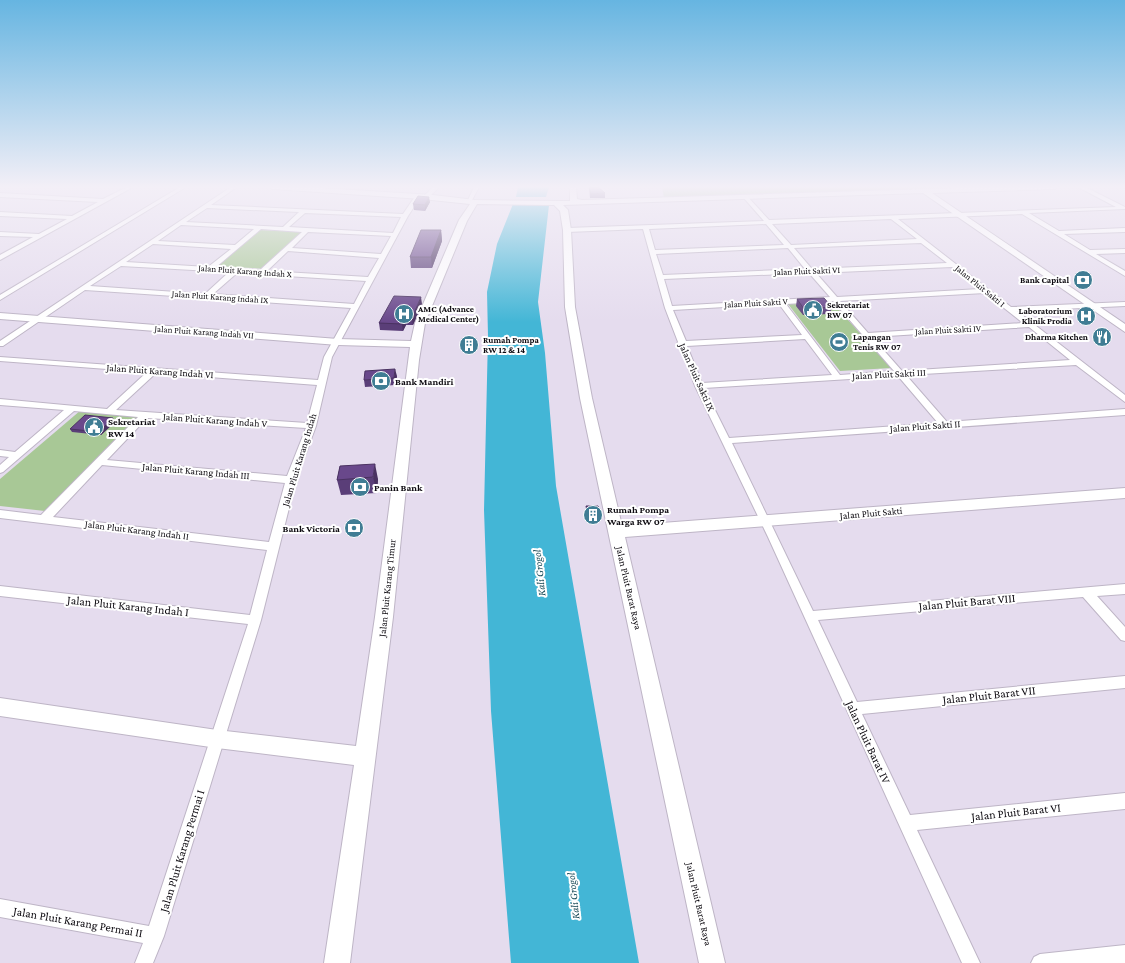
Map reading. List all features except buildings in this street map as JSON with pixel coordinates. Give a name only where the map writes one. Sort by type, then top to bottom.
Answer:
[{"type":"street","points":[[1,257],[48,232]]},
{"type":"street","points":[[0,298],[109,232]]},
{"type":"street","points":[[0,344],[86,288],[167,232]]},
{"type":"street","points":[[210,269],[255,232]]},
{"type":"street","points":[[261,273],[305,232]]},
{"type":"street","points":[[350,232],[396,234]]},
{"type":"street","name":"Jalan Pluit Karang Timur","points":[[337,963],[384,617],[405,420],[416,344],[420,323],[458,232]]},
{"type":"street","name":"Jalan Pluit Barat Raya","points":[[567,232],[570,307],[586,398],[712,963]]},
{"type":"street","name":"Jalan Pluit Sakti IX","points":[[647,232],[681,344],[699,386],[764,522]]},
{"type":"street","points":[[777,232],[945,425]]},
{"type":"street","name":"Jalan Pluit Sakti I","points":[[911,232],[1125,399]]},
{"type":"street","points":[[984,232],[1125,329]]},
{"type":"street","points":[[1057,233],[1081,232]]},
{"type":"street","points":[[1057,233],[1125,273]]},
{"type":"street","points":[[0,234],[41,236]]},
{"type":"street","name":"Jalan Pluit Karang Indah","points":[[217,739],[255,620],[291,480],[311,426],[328,357],[338,342],[355,306],[396,234]]},
{"type":"street","points":[[653,252],[923,241]]},
{"type":"street","points":[[152,242],[235,247]]},
{"type":"street","points":[[286,249],[383,256]]},
{"type":"street","points":[[1089,252],[1125,251]]},
{"type":"street","name":"Jalan Pluit Karang Indah X","points":[[120,264],[371,279]]},
{"type":"street","name":"Jalan Pluit Sakti VI","points":[[660,277],[954,265]]},
{"type":"street","points":[[207,296],[235,271]]},
{"type":"street","name":"Jalan Pluit Karang Indah IX","points":[[86,288],[355,306]]},
{"type":"street","name":"Jalan Pluit Sakti V","points":[[669,308],[987,291]]},
{"type":"street","points":[[781,302],[838,377]]},
{"type":"street","points":[[1009,309],[1125,304]]},
{"type":"street","name":"Jalan Pluit Karang Indah VII","points":[[0,316],[338,342],[416,344]]},
{"type":"street","name":"Jalan Pluit Sakti IV","points":[[866,335],[1030,325]]},
{"type":"street","points":[[681,344],[807,337]]},
{"type":"street","name":"Jalan Pluit Karang Indah VI","points":[[0,359],[321,383]]},
{"type":"street","name":"Jalan Pluit Sakti III","points":[[699,386],[1079,362]]},
{"type":"street","points":[[110,411],[153,371]]},
{"type":"street","name":"Jalan Pluit Karang Indah V","points":[[0,402],[145,415],[311,426]]},
{"type":"street","points":[[0,470],[72,408]]},
{"type":"street","name":"Jalan Pluit Sakti II","points":[[726,441],[1125,412]]},
{"type":"street","points":[[44,519],[145,415]]},
{"type":"street","points":[[0,453],[18,455]]},
{"type":"street","name":"Jalan Pluit Karang Indah III","points":[[100,462],[291,480]]},
{"type":"street","name":"Jalan Pluit Sakti","points":[[617,532],[764,522],[1125,493]]},
{"type":"street","name":"Jalan Pluit Karang Indah II","points":[[0,514],[274,547]]},
{"type":"street","name":"Jalan Pluit Barat IV","points":[[764,522],[971,963]]},
{"type":"street","name":"Jalan Pluit Barat VIII","points":[[809,616],[1125,589]]},
{"type":"street","name":"Jalan Pluit Karang Indah I","points":[[0,591],[255,620]]},
{"type":"street","points":[[1086,592],[1125,636]]},
{"type":"street","name":"Jalan Pluit Barat VII","points":[[853,709],[1125,682]]},
{"type":"street","points":[[0,707],[217,739],[364,757]]},
{"type":"street","name":"Jalan Pluit Karang Permai I","points":[[144,963],[155,936],[217,739]]},
{"type":"street","name":"Jalan Pluit Barat VI","points":[[906,823],[1125,801]]},
{"type":"street","name":"Jalan Pluit Karang Permai II","points":[[0,908],[155,936]]},
{"type":"street","points":[[1040,963],[1125,955]]},
{"type":"green space","points":[[257,232],[308,232],[268,269],[214,266]]},
{"type":"green space","points":[[832,302],[891,368],[840,371],[788,304]]},
{"type":"green space","points":[[81,410],[144,415],[45,511],[0,506],[0,479]]},
{"type":"water","name":"Kali Grogol","points":[[502,232],[546,232],[538,302],[545,353],[556,486],[639,963],[511,963],[491,711],[484,510],[488,336],[487,292],[497,244]]},
{"type":"place","name":"Bank Capital","points":[[1083,280]]},
{"type":"place","name":"Sekretariat RW 07","points":[[813,310]]},
{"type":"place","name":"AMC (Advance Medical Center)","points":[[404,314]]},
{"type":"place","name":"Laboratorium Klinik Prodia","points":[[1086,316]]},
{"type":"place","name":"Dharma Kitchen","points":[[1102,337]]},
{"type":"place","name":"Lapangan Tenis RW 07","points":[[839,342]]},
{"type":"place","name":"Rumah Pompa RW 12 & 14","points":[[469,345]]},
{"type":"place","name":"Bank Mandiri","points":[[381,381]]},
{"type":"place","name":"Sekretariat RW 14","points":[[94,427]]},
{"type":"place","name":"Panin Bank","points":[[360,487]]},
{"type":"place","name":"Rumah Pompa Warga RW 07","points":[[593,515]]},
{"type":"place","name":"Bank Victoria","points":[[354,528]]}]
